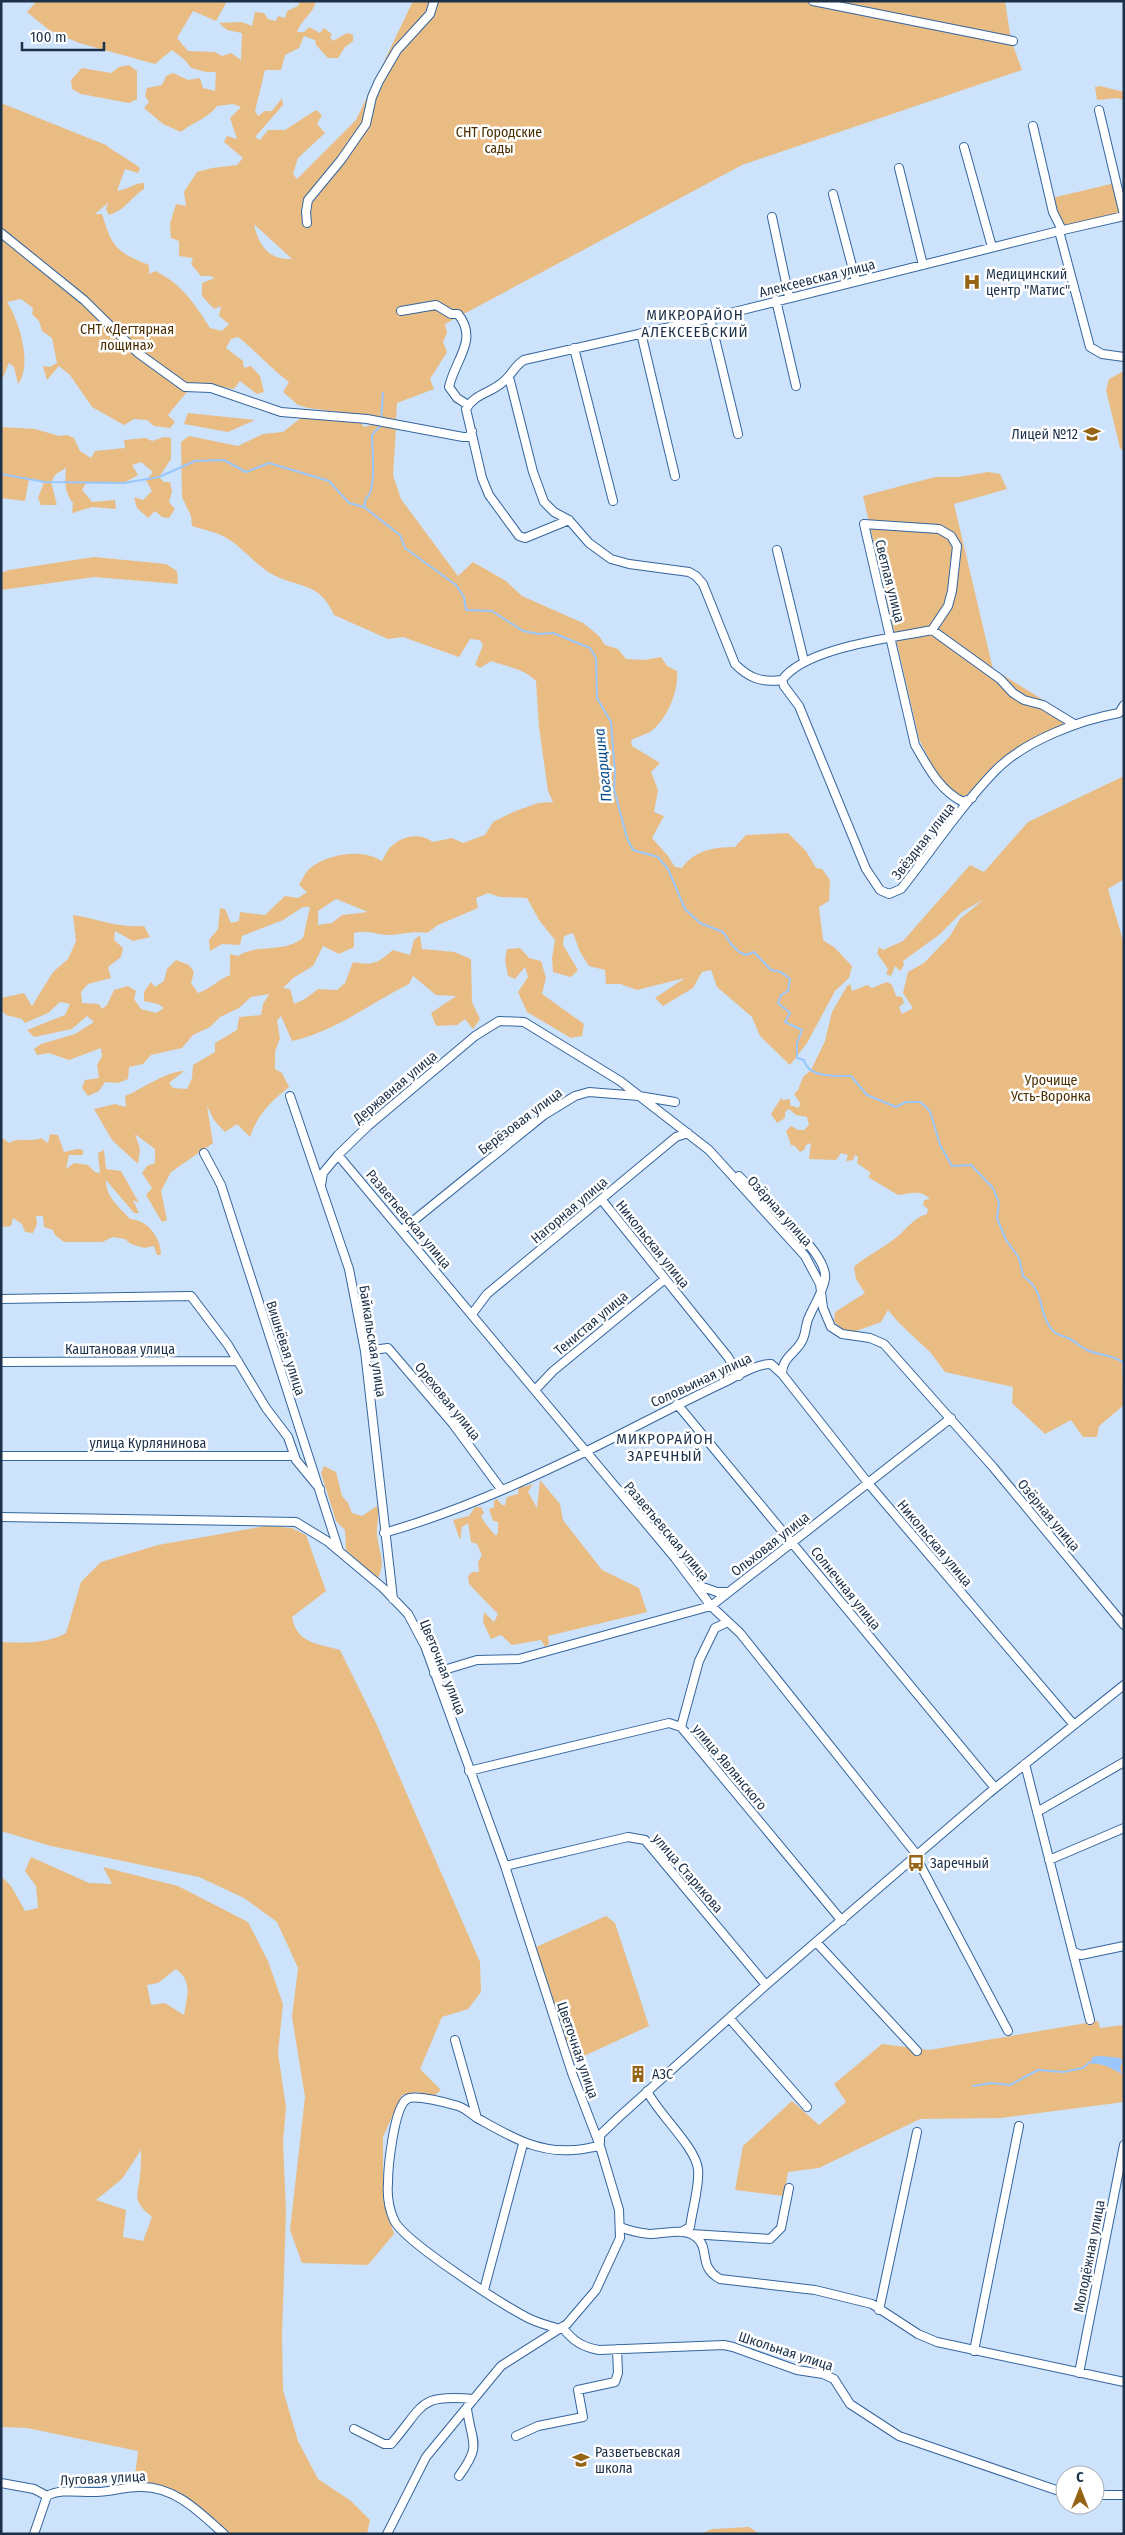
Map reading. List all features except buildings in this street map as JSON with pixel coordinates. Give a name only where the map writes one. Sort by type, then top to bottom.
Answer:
[{"type":"street","points":[[307,223],[308,200],[341,160],[366,124],[372,97],[379,81],[397,50],[430,14],[434,1]]},
{"type":"street","points":[[813,1],[1013,41]]},
{"type":"street","points":[[1099,110],[1124,215]]},
{"type":"street","points":[[1033,126],[1053,212],[1061,230],[1090,347],[1102,354],[1124,357]]},
{"type":"street","points":[[964,147],[992,247]]},
{"type":"street","points":[[899,168],[923,265]]},
{"type":"street","points":[[833,194],[856,282]]},
{"type":"street","name":"Алексеевская улица","points":[[468,405],[471,400],[493,390],[509,377],[516,365],[524,360],[710,318],[776,300],[1124,215]]},
{"type":"street","points":[[772,217],[790,297]]},
{"type":"street","points":[[1,233],[84,300],[138,353],[185,387],[211,388],[257,406],[281,412],[367,419],[462,438],[469,437],[472,431]]},
{"type":"street","points":[[776,300],[796,386]]},
{"type":"street","points":[[401,311],[436,306],[451,314],[458,314],[463,320],[468,334],[467,342],[452,374],[449,386],[457,398],[468,405],[466,415],[472,431],[482,478],[489,495],[519,536],[525,538],[569,520]]},
{"type":"street","points":[[710,318],[738,434]]},
{"type":"street","points":[[641,334],[675,476]]},
{"type":"street","points":[[574,348],[613,501]]},
{"type":"street","points":[[509,377],[533,472],[544,502],[554,512],[569,520],[589,543],[611,559],[629,564],[688,572],[696,576],[703,584],[734,664],[742,671],[759,681],[782,680],[789,670],[804,661],[844,648],[932,630],[1000,680],[1013,693],[1024,700],[1043,705],[1074,724]]},
{"type":"street","name":"Светлая улица","points":[[932,630],[948,606],[952,591],[957,546],[951,536],[939,529],[864,524],[891,639],[909,728],[915,745],[933,776],[952,796],[962,802],[973,798]]},
{"type":"street","points":[[777,550],[804,661]]},
{"type":"street","name":"Звёздная улица","points":[[782,680],[784,686],[799,706],[866,869],[880,890],[889,894],[901,889],[973,798],[997,770],[1010,759],[1074,724],[1119,713],[1124,705]]},
{"type":"street","name":"Озёрная улица","points":[[499,1021],[524,1022],[620,1082],[688,1133],[721,1164],[805,1256],[820,1284],[823,1308],[835,1332],[870,1338],[884,1344],[951,1418],[1124,1625]]},
{"type":"street","name":"Державная улица","points":[[321,1185],[323,1172],[368,1126],[475,1036],[499,1021]]},
{"type":"street","name":"Берёзовая улица","points":[[402,1230],[544,1116],[575,1096],[589,1092],[640,1096],[675,1102]]},
{"type":"street","name":"Байкальская улица","points":[[290,1096],[349,1269],[365,1351],[384,1533],[393,1599]]},
{"type":"street","name":"Нагорная улица","points":[[472,1314],[487,1294],[676,1137],[688,1133]]},
{"type":"street","name":"Вишнёвая улица","points":[[204,1153],[221,1185],[340,1553]]},
{"type":"street","name":"Разветьевская улица","points":[[338,1155],[535,1390],[696,1585],[711,1606],[740,1633],[917,1856],[1008,2031]]},
{"type":"street","points":[[721,1164],[727,1165],[772,1206],[822,1260],[825,1280],[821,1292],[808,1319],[804,1339],[784,1360],[782,1374]]},
{"type":"street","name":"Никольская улица","points":[[601,1199],[728,1358],[739,1376]]},
{"type":"street","name":"Тенистая улица","points":[[535,1390],[553,1371],[665,1279]]},
{"type":"street","points":[[1,1299],[191,1296],[238,1361],[266,1408],[288,1437],[294,1456],[305,1474],[320,1489]]},
{"type":"street","name":"Ореховая улица","points":[[365,1351],[388,1348],[453,1424],[501,1490]]},
{"type":"street","name":"Каштановая улица","points":[[1,1362],[238,1361]]},
{"type":"street","name":"Соловьиная улица","points":[[384,1533],[437,1518],[501,1490],[585,1452],[677,1404],[766,1364],[776,1366],[782,1374]]},
{"type":"street","name":"Никольская улица","points":[[782,1374],[868,1483],[1074,1725]]},
{"type":"street","name":"Солнечная улица","points":[[677,1404],[995,1788]]},
{"type":"street","name":"Ольховая улица","points":[[434,1673],[477,1660],[519,1658],[711,1606],[951,1418]]},
{"type":"street","name":"улица Курлянинова","points":[[1,1456],[294,1456]]},
{"type":"street","name":"Цветочная улица","points":[[1,1517],[296,1522],[327,1541],[408,1614],[425,1646],[505,1866],[569,2064],[600,2146],[619,2210],[620,2238],[596,2290],[561,2328]]},
{"type":"street","points":[[696,1585],[717,1592],[728,1592]]},
{"type":"street","points":[[681,1727],[699,1662],[715,1628],[728,1622]]},
{"type":"street","points":[[561,2328],[528,2318],[466,2279],[402,2232],[395,2221],[388,2201],[388,2184],[392,2144],[401,2107],[406,2099],[417,2096],[459,2106],[523,2144],[572,2150],[600,2146],[600,2135],[766,1985],[995,1788],[1124,1685]]},
{"type":"street","name":"улица Являнского","points":[[469,1771],[669,1723],[681,1727],[842,1921]]},
{"type":"street","points":[[1037,1812],[1124,1762]]},
{"type":"street","points":[[1025,1764],[1090,2020]]},
{"type":"street","points":[[1049,1860],[1124,1828]]},
{"type":"street","name":"улица Старикова","points":[[505,1866],[628,1836],[646,1840],[766,1985]]},
{"type":"street","points":[[817,1943],[916,2051]]},
{"type":"street","points":[[1074,1952],[1081,1955],[1124,1946]]},
{"type":"street","points":[[730,2019],[807,2106]]},
{"type":"street","points":[[455,2040],[477,2118]]},
{"type":"street","points":[[647,2091],[655,2107],[694,2156],[698,2170],[690,2227],[681,2232]]},
{"type":"street","points":[[974,2351],[1019,2126]]},
{"type":"street","points":[[879,2310],[916,2132]]},
{"type":"street","points":[[484,2290],[523,2144]]},
{"type":"street","name":"Молодёжная улица","points":[[1079,2373],[1124,2145]]},
{"type":"street","points":[[620,2227],[650,2234],[681,2232],[770,2239],[781,2228],[789,2188]]},
{"type":"street","points":[[691,2234],[698,2239],[706,2267],[711,2274],[720,2279],[815,2290],[872,2304],[918,2334],[937,2342],[1124,2382]]},
{"type":"street","points":[[387,2534],[426,2457],[501,2366],[561,2328]]},
{"type":"street","name":"Школьная улица","points":[[561,2328],[577,2344],[588,2348],[617,2349],[681,2345],[733,2347],[797,2370],[823,2374],[834,2379],[850,2404],[899,2436],[1055,2490]]},
{"type":"street","points":[[516,2436],[538,2426],[583,2417],[578,2390],[615,2382],[618,2373],[617,2349]]},
{"type":"street","points":[[354,2429],[384,2444],[391,2444],[419,2408],[429,2400],[440,2398],[474,2399]]},
{"type":"street","points":[[458,2476],[473,2457],[475,2445],[467,2409]]},
{"type":"street","name":"Луговая улица","points":[[1,2482],[34,2489],[47,2496],[61,2492],[112,2492],[141,2487],[167,2491],[180,2498],[224,2534]]},
{"type":"street","points":[[1105,2495],[1124,2495]]},
{"type":"street","points":[[34,2534],[47,2496]]},
{"type":"green space","name":"СНТ Городские сады","points":[[37,1],[227,1],[216,21],[193,11],[177,38],[188,51],[215,52],[222,56],[231,53],[241,60],[242,33],[227,30],[219,23],[242,22],[252,26],[255,12],[264,13],[268,19],[276,21],[278,16],[285,18],[287,11],[298,6],[300,1],[316,1],[297,32],[304,32],[309,27],[320,33],[324,28],[332,34],[330,37],[333,41],[347,33],[353,35],[353,41],[345,47],[338,58],[328,58],[316,45],[315,40],[304,36],[299,48],[285,55],[281,70],[265,70],[255,111],[258,116],[265,111],[272,111],[282,98],[283,105],[255,137],[260,140],[268,130],[285,130],[316,110],[322,115],[317,124],[325,133],[298,158],[293,174],[297,179],[356,120],[413,1],[1005,1],[1011,40],[1022,70],[742,165],[445,324],[447,333],[443,342],[447,352],[430,379],[434,389],[397,403],[396,419],[308,408],[298,405],[283,392],[289,382],[238,337],[231,339],[226,348],[243,361],[244,368],[251,366],[260,376],[264,392],[257,394],[240,381],[234,389],[195,382],[168,415],[175,422],[170,428],[154,426],[147,420],[134,419],[124,425],[92,407],[70,375],[59,366],[47,380],[43,366],[50,367],[57,363],[52,338],[42,331],[39,321],[32,314],[33,308],[21,299],[7,302],[16,320],[23,343],[24,365],[22,376],[18,384],[14,367],[9,363],[1,382],[1,103],[106,145],[140,168],[138,173],[125,169],[117,191],[144,183],[144,189],[115,212],[109,215],[106,209],[108,203],[95,214],[102,214],[109,234],[122,252],[149,265],[149,274],[155,271],[180,288],[210,328],[222,331],[229,324],[219,316],[221,306],[214,309],[202,296],[202,283],[215,278],[201,276],[191,264],[193,258],[179,256],[179,241],[171,238],[170,224],[176,204],[186,206],[184,192],[197,172],[237,165],[243,158],[224,142],[227,136],[237,139],[230,118],[241,107],[233,104],[217,106],[209,114],[181,132],[163,124],[144,108],[149,102],[145,96],[147,88],[162,85],[166,76],[173,73],[188,80],[200,78],[203,88],[215,91],[216,72],[206,72],[191,68],[185,60],[172,50],[155,64],[79,43],[49,30],[27,12]],"holes":[[[255,225],[292,259],[277,257],[266,250],[259,239]]]},
{"type":"green space","points":[[129,65],[137,71],[137,99],[129,103],[81,94],[72,89],[71,80],[82,68],[111,73],[119,67]]},
{"type":"green space","points":[[1100,86],[1124,92],[1124,100],[1116,98],[1097,100],[1095,87]]},
{"type":"green space","points":[[1115,183],[1122,213],[1062,226],[1052,198]]},
{"type":"green space","points":[[1124,372],[1124,452],[1120,448],[1106,390],[1109,379]]},
{"type":"green space","points":[[188,413],[255,420],[228,432],[184,424]]},
{"type":"green space","points":[[302,417],[360,422],[364,427],[371,425],[396,428],[393,475],[401,499],[458,576],[473,562],[506,581],[522,596],[583,623],[599,636],[605,645],[618,649],[626,659],[644,660],[661,657],[667,666],[677,671],[674,696],[667,713],[650,732],[631,740],[632,746],[660,763],[651,772],[658,790],[654,812],[664,816],[652,838],[675,867],[682,868],[699,853],[735,847],[746,835],[788,833],[806,851],[816,868],[822,869],[830,880],[829,901],[819,907],[823,940],[835,948],[852,966],[849,978],[835,991],[807,1043],[790,1065],[760,1036],[752,1017],[717,987],[711,970],[702,972],[693,988],[663,1006],[655,998],[685,978],[637,990],[620,984],[606,984],[605,970],[589,966],[580,952],[573,933],[564,936],[563,945],[578,970],[571,977],[553,972],[552,958],[555,940],[539,920],[527,898],[500,897],[488,893],[476,898],[478,908],[438,925],[427,933],[413,932],[391,935],[354,933],[354,947],[339,954],[323,946],[313,966],[293,978],[283,988],[290,989],[294,1004],[305,999],[318,989],[337,990],[345,983],[353,962],[366,964],[375,962],[393,950],[410,955],[414,940],[420,935],[422,949],[454,952],[471,959],[472,1002],[480,1019],[473,1029],[465,1019],[457,1025],[436,1026],[431,1013],[456,996],[436,995],[413,976],[409,984],[338,1024],[292,1041],[281,1016],[277,1021],[280,1038],[275,1052],[275,1069],[282,1073],[289,1087],[265,1109],[250,1137],[237,1124],[225,1132],[214,1120],[207,1106],[213,1143],[171,1172],[161,1191],[167,1220],[162,1222],[146,1195],[152,1188],[142,1173],[147,1166],[155,1163],[155,1149],[135,1134],[140,1149],[138,1164],[112,1140],[94,1109],[115,1104],[126,1107],[125,1096],[162,1077],[177,1072],[184,1071],[169,1083],[173,1088],[187,1089],[192,1078],[193,1065],[215,1052],[215,1043],[237,1030],[239,1017],[261,1015],[263,1004],[269,994],[251,997],[239,1008],[220,1017],[210,1027],[193,1035],[182,1048],[151,1055],[143,1064],[129,1067],[128,1079],[118,1083],[105,1082],[99,1091],[88,1096],[82,1088],[85,1080],[99,1078],[97,1065],[102,1056],[101,1048],[69,1060],[49,1053],[37,1055],[34,1049],[41,1044],[75,1034],[94,1022],[87,1016],[72,1029],[34,1037],[27,1030],[65,1015],[70,1004],[60,1002],[48,1013],[25,1023],[22,1019],[6,1015],[1,1010],[1,998],[24,993],[32,1006],[53,972],[68,959],[76,941],[73,915],[117,924],[144,926],[150,937],[133,941],[115,931],[114,940],[123,948],[121,957],[108,967],[111,978],[88,984],[81,992],[82,1003],[99,1004],[102,1009],[107,1005],[114,990],[128,986],[136,991],[134,999],[141,1009],[156,1013],[164,1008],[158,1004],[144,1001],[144,992],[151,982],[155,987],[164,981],[167,969],[176,960],[189,965],[194,972],[191,983],[198,993],[230,975],[230,954],[238,956],[253,950],[287,946],[303,938],[310,907],[303,907],[283,920],[242,936],[240,945],[222,944],[210,951],[209,940],[218,929],[220,908],[225,909],[231,923],[239,921],[240,912],[265,915],[285,896],[298,898],[307,892],[299,885],[309,869],[335,856],[355,854],[374,857],[382,861],[391,846],[402,839],[413,836],[423,837],[433,842],[452,838],[463,843],[485,835],[493,822],[513,812],[538,803],[553,802],[548,791],[539,727],[536,681],[526,673],[491,661],[480,668],[475,665],[483,645],[480,640],[470,639],[459,657],[403,637],[388,639],[334,615],[328,604],[314,591],[270,573],[224,537],[192,526],[191,516],[182,497],[181,442],[189,436],[238,446],[263,434],[283,432]],"holes":[[[336,899],[368,912],[342,915],[332,923],[318,925],[318,911]]]},
{"type":"green space","points":[[1,427],[35,429],[59,436],[67,435],[74,438],[80,451],[91,458],[95,451],[125,448],[124,440],[146,438],[152,441],[164,437],[171,438],[171,459],[159,477],[164,482],[170,482],[172,491],[169,502],[175,509],[169,518],[162,517],[155,511],[148,518],[137,508],[134,497],[143,500],[152,491],[146,480],[153,472],[141,462],[132,465],[138,475],[124,483],[86,483],[82,490],[92,502],[115,500],[116,509],[92,507],[72,513],[73,503],[68,495],[66,486],[66,468],[56,474],[51,482],[57,505],[41,505],[38,498],[44,482],[29,479],[25,501],[1,498]]},
{"type":"green space","points":[[988,472],[1000,474],[1007,489],[954,504],[993,669],[1076,720],[1008,754],[992,767],[975,788],[962,798],[954,793],[942,779],[919,739],[863,496],[935,477],[959,477]]},
{"type":"green space","points":[[94,557],[166,564],[177,571],[178,584],[94,577],[1,590],[1,573],[9,570]]},
{"type":"green space","name":"Урочище Усть-Воронка","points":[[1124,776],[1124,879],[1108,889],[1124,944],[1124,1362],[1122,1364],[1124,1405],[1099,1426],[1097,1437],[1083,1437],[1071,1420],[1045,1434],[1012,1403],[1013,1387],[945,1372],[931,1353],[888,1310],[881,1322],[856,1331],[842,1330],[834,1321],[835,1312],[865,1293],[856,1279],[854,1267],[888,1244],[917,1219],[927,1214],[928,1209],[923,1205],[924,1200],[930,1199],[919,1193],[898,1195],[868,1177],[871,1173],[857,1163],[858,1157],[855,1155],[853,1160],[846,1161],[848,1155],[841,1153],[836,1160],[809,1159],[811,1143],[806,1145],[804,1150],[800,1152],[795,1146],[791,1145],[786,1131],[791,1126],[798,1130],[804,1130],[809,1125],[807,1117],[796,1115],[789,1109],[785,1112],[785,1118],[777,1123],[771,1114],[781,1098],[783,1100],[790,1099],[790,1105],[798,1108],[801,1104],[794,1094],[798,1090],[803,1077],[811,1070],[825,1041],[832,1012],[847,986],[850,984],[852,991],[867,985],[872,988],[887,982],[892,985],[896,996],[902,997],[904,1003],[899,1007],[902,1014],[913,1008],[903,993],[908,972],[924,963],[950,936],[960,919],[984,899],[962,912],[940,934],[903,961],[904,965],[900,971],[895,966],[891,976],[886,974],[888,969],[877,953],[879,947],[883,950],[903,941],[970,865],[984,872],[1028,822]]},
{"type":"green space","points":[[520,948],[529,958],[541,961],[546,978],[542,994],[584,1024],[582,1036],[571,1038],[527,1012],[518,992],[528,977],[525,967],[515,979],[508,976],[505,960],[507,949]]},
{"type":"green space","points":[[50,1134],[58,1135],[64,1152],[77,1149],[83,1150],[83,1155],[69,1155],[66,1169],[74,1163],[88,1165],[95,1172],[100,1173],[98,1153],[104,1150],[106,1169],[121,1171],[139,1203],[133,1200],[139,1213],[134,1213],[106,1180],[108,1191],[130,1219],[137,1220],[148,1226],[159,1242],[161,1255],[157,1255],[154,1246],[144,1248],[131,1244],[125,1239],[113,1237],[102,1242],[64,1242],[55,1235],[53,1230],[44,1227],[43,1216],[36,1216],[37,1224],[33,1233],[25,1232],[22,1224],[13,1218],[11,1226],[1,1227],[1,1137],[9,1143],[17,1140],[41,1138],[48,1143]]},
{"type":"green space","points":[[324,1466],[336,1472],[342,1496],[348,1503],[352,1513],[362,1516],[377,1506],[377,1535],[382,1562],[378,1579],[346,1550],[345,1530],[336,1521],[321,1473]]},
{"type":"green space","points":[[540,1480],[560,1504],[563,1520],[602,1570],[639,1588],[647,1612],[548,1636],[549,1644],[545,1647],[541,1640],[512,1645],[501,1635],[491,1639],[483,1622],[484,1612],[494,1622],[498,1614],[469,1584],[468,1576],[472,1572],[479,1572],[478,1562],[482,1555],[477,1544],[471,1542],[468,1523],[462,1527],[460,1540],[453,1520],[469,1516],[475,1507],[481,1507],[484,1513],[481,1516],[482,1519],[496,1536],[498,1522],[493,1521],[489,1509],[494,1507],[494,1501],[497,1499],[502,1505],[505,1505],[507,1497],[518,1494],[519,1486],[524,1483],[524,1487],[533,1484],[528,1492],[537,1508]]},
{"type":"green space","points":[[266,1526],[292,1528],[306,1535],[326,1591],[292,1617],[295,1626],[298,1633],[309,1641],[340,1650],[376,1723],[480,1962],[481,1992],[468,2009],[442,2017],[420,2069],[441,2090],[434,2096],[417,2092],[402,2095],[383,2137],[383,2199],[394,2234],[368,2265],[302,2263],[290,2230],[305,2097],[292,2017],[298,1968],[277,1922],[244,1898],[199,1877],[51,1846],[1,1831],[1,1642],[43,1641],[66,1633],[81,1582],[101,1562],[158,1545]]},
{"type":"green space","points":[[31,1857],[89,1883],[112,1884],[103,1867],[178,1886],[248,1922],[268,1961],[283,2004],[278,2053],[286,2107],[283,2142],[286,2211],[282,2335],[283,2390],[298,2441],[318,2479],[351,2501],[370,2520],[367,2534],[228,2534],[190,2502],[134,2485],[138,2451],[27,2428],[1,2427],[1,1876],[11,1886],[25,1911],[38,1908],[36,1886],[25,1871]],"holes":[[[176,1969],[187,1984],[188,1990],[184,2015],[165,2003],[151,2005],[147,1985],[158,1983]],[[141,2150],[141,2169],[137,2198],[141,2206],[152,2217],[143,2241],[123,2237],[126,2210],[96,2200],[122,2179]]]},
{"type":"green space","points":[[606,1916],[615,1923],[649,2026],[573,2061],[536,1947]]},
{"type":"green space","points":[[1098,2021],[1100,2028],[1124,2025],[1124,2102],[1000,2118],[920,2119],[819,2168],[788,2172],[784,2196],[735,2190],[743,2146],[792,2101],[819,2125],[846,2102],[834,2084],[882,2044],[929,2050]]},
{"type":"green space","points":[[749,2527],[760,2534],[700,2534],[712,2529]]},
{"type":"water","points":[[1092,2057],[1121,2058],[1121,2061],[1124,2059],[1120,2067],[1122,2074],[1103,2065],[1091,2064]]},
{"type":"waterway","name":"Погарщина","points":[[381,420],[383,393]]},
{"type":"waterway","name":"Погарщина","points":[[381,425],[372,435],[373,479],[364,507],[400,535],[405,548],[456,585],[464,597],[466,610],[492,611],[523,631],[539,634],[553,633],[590,648],[596,658],[597,698],[611,722],[615,774],[614,789],[627,838],[633,850],[658,857],[668,869],[685,909],[700,923],[723,932],[739,952],[746,955],[754,952],[771,970],[781,972],[790,979],[788,991],[781,995],[778,1003],[790,1013],[785,1022],[802,1030],[797,1043],[797,1058],[804,1060],[807,1066],[817,1073],[831,1076],[851,1076],[867,1095],[896,1107],[906,1102],[920,1102],[930,1111],[940,1145],[952,1166],[971,1165],[993,1188],[999,1203],[997,1218],[1006,1240],[1019,1258],[1023,1276],[1036,1290],[1045,1318],[1054,1332],[1071,1339],[1087,1350],[1115,1358],[1124,1363]]},
{"type":"waterway","points":[[1,474],[45,482],[124,483],[159,477],[195,461],[224,460],[246,472],[269,463],[329,481],[349,503],[364,507]]},
{"type":"waterway","points":[[973,2086],[991,2083],[1010,2085],[1038,2070],[1063,2072],[1083,2068],[1090,2062]]},
{"type":"place","name":"Медицинский центр \"Матис\"","points":[[972,282]]},
{"type":"place","name":"Лицей №12","points":[[1092,434]]},
{"type":"place","name":"Заречный","points":[[916,1863]]},
{"type":"place","name":"АЗС","points":[[638,2074]]},
{"type":"place","name":"Разветьевская школа","points":[[581,2460]]},
{"type":"district","name":"МИКРОРАЙОН АЛЕКСЕЕВСКИЙ","points":[[695,324]]},
{"type":"district","name":"МИКРОРАЙОН ЗАРЕЧНЫЙ","points":[[665,1448]]},
{"type":"park label","name":"СНТ «Дегтярная лощина»","points":[[127,338]]}]
